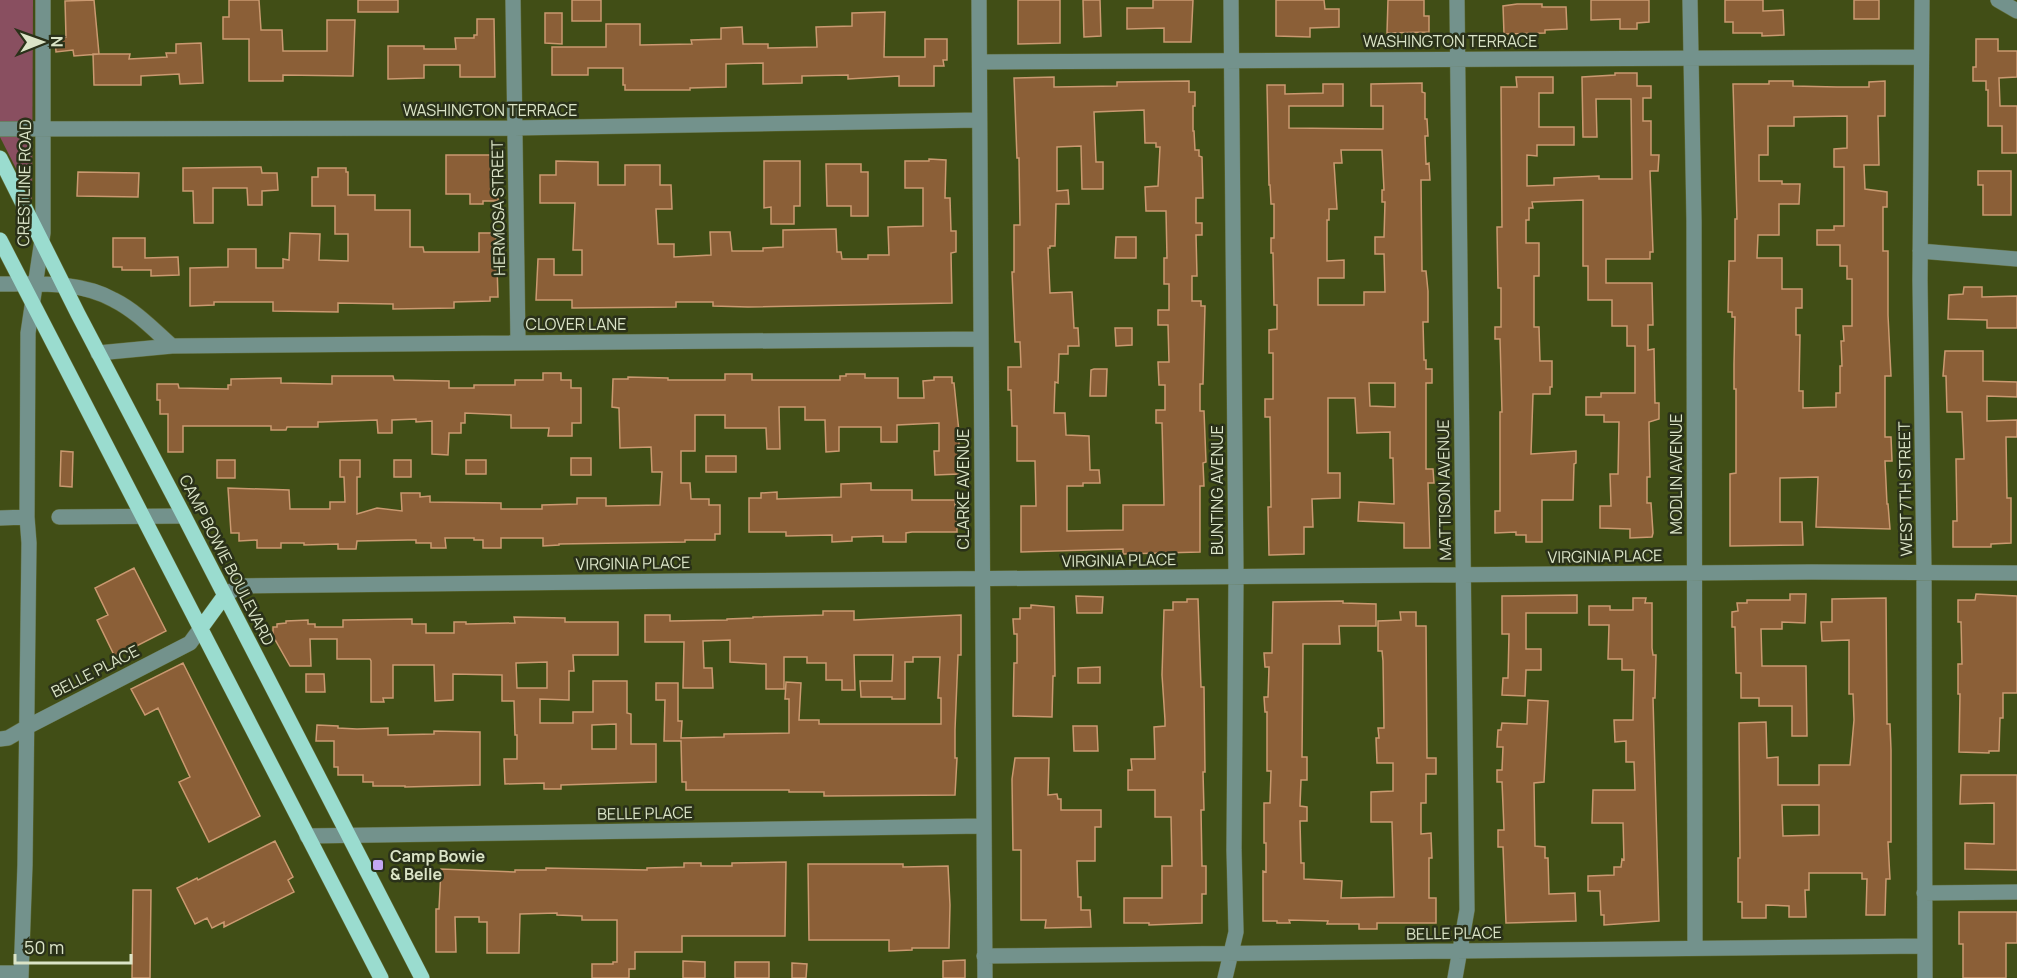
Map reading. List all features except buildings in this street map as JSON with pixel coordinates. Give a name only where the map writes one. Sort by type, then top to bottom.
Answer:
[{"type":"main road","name":"CAMP BOWIE BOULEVARD","points":[[0,158],[63,285],[422,978]]},
{"type":"main road","points":[[0,240],[29,284],[33,305],[381,978]]},
{"type":"main road","points":[[201,628],[225,595]]},
{"type":"street","name":"CRESTLINE ROAD","points":[[29,284],[42,243],[43,0]]},
{"type":"street","name":"HERMOSA STREET","points":[[513,0],[518,343]]},
{"type":"street","name":"CLARKE AVENUE","points":[[979,0],[985,978]]},
{"type":"street","name":"BUNTING AVENUE","points":[[1225,978],[1236,932],[1234,850],[1236,577],[1231,0]]},
{"type":"street","name":"MATTISON AVENUE","points":[[1455,978],[1467,910],[1457,0]]},
{"type":"street","name":"MODLIN AVENUE","points":[[1690,0],[1694,221],[1695,948]]},
{"type":"street","name":"WEST 7TH STREET","points":[[1922,0],[1920,251],[1925,978]]},
{"type":"street","points":[[1998,0],[2017,11]]},
{"type":"street","name":"WASHINGTON TERRACE","points":[[980,62],[1921,57]]},
{"type":"street","name":"WASHINGTON TERRACE","points":[[0,129],[514,128],[979,120]]},
{"type":"street","points":[[1920,251],[2017,259]]},
{"type":"street","points":[[0,284],[63,285],[93,291],[114,300],[135,314],[172,346]]},
{"type":"street","points":[[0,973],[21,975],[27,727],[28,333],[33,305]]},
{"type":"street","name":"CLOVER LANE","points":[[98,353],[172,346],[980,339]]},
{"type":"street","points":[[59,517],[184,516]]},
{"type":"street","points":[[0,518],[27,518]]},
{"type":"street","name":"VIRGINIA PLACE","points":[[225,595],[240,586],[1694,573],[2017,573]]},
{"type":"street","name":"BELLE PLACE","points":[[0,739],[8,738],[190,643],[201,628]]},
{"type":"street","name":"BELLE PLACE","points":[[307,836],[984,826]]},
{"type":"street","points":[[1924,892],[2017,892]]},
{"type":"street","name":"BELLE PLACE","points":[[984,956],[1925,946]]},
{"type":"shaded area","points":[[0,0],[33,0],[32,200],[0,137]]},
{"type":"place","name":"Camp Bowie & Belle","points":[[378,865]]}]
